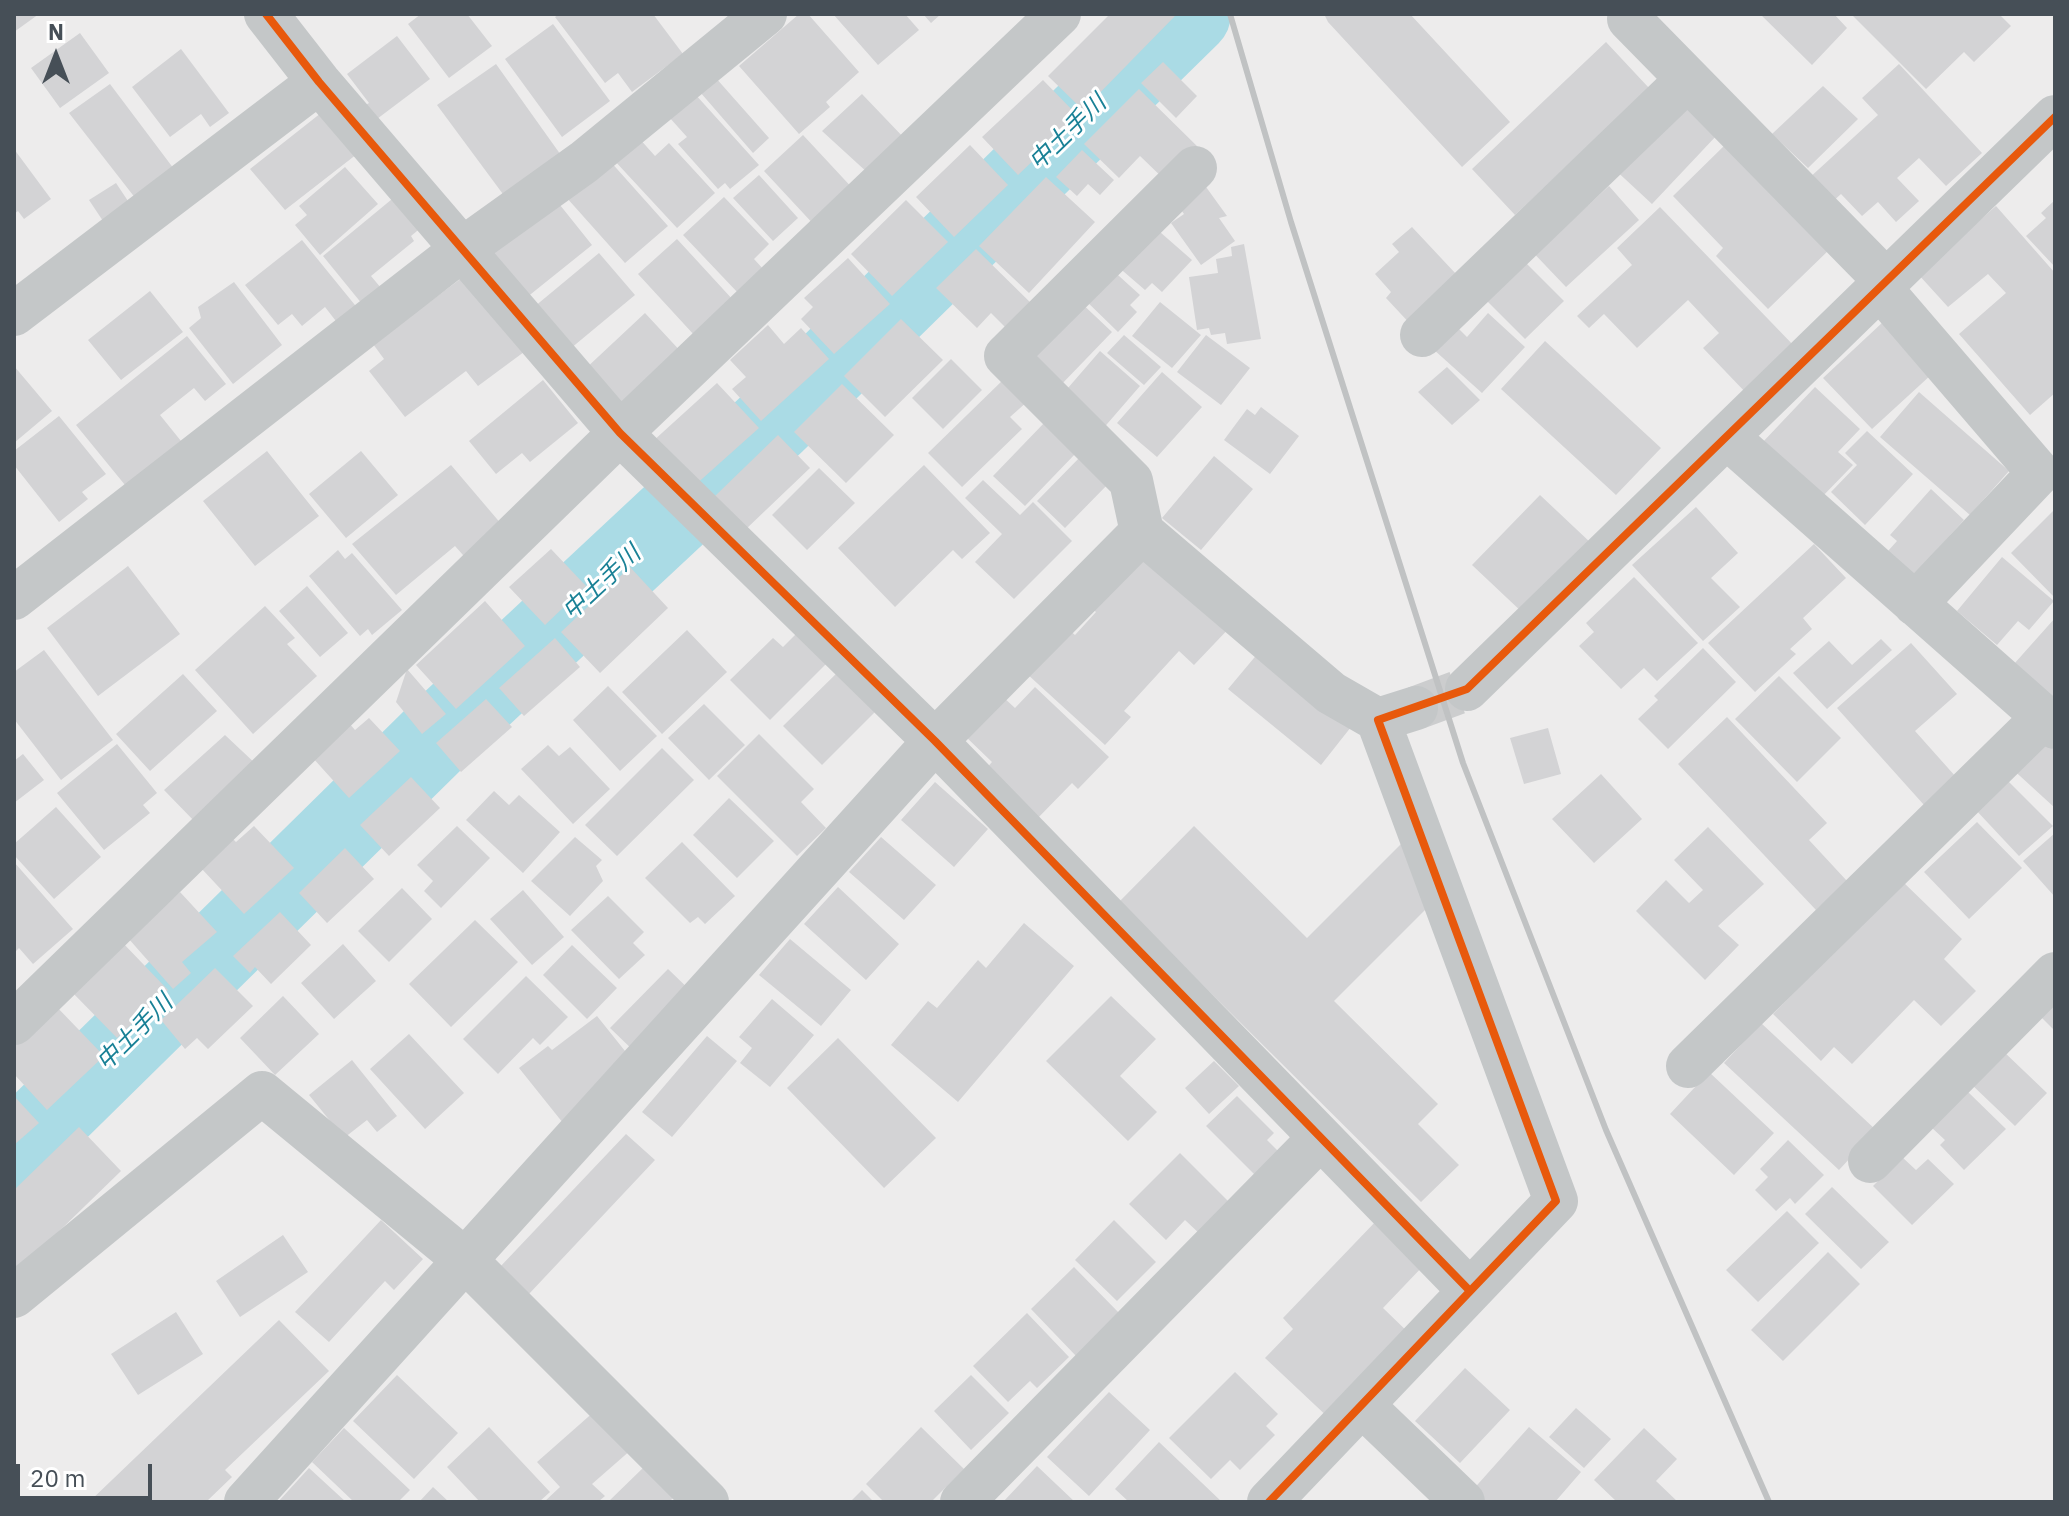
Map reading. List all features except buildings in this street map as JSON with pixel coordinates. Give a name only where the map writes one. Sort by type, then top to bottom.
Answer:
[{"type":"street","points":[[266,14],[319,82],[620,433],[935,741],[1470,1291]]},
{"type":"street","points":[[14,598],[464,248],[584,162],[765,14]]},
{"type":"street","points":[[14,1023],[620,433],[1059,14]]},
{"type":"street","points":[[1629,19],[1884,285],[2039,473],[1915,604]]},
{"type":"street","points":[[1422,335],[1688,79]]},
{"type":"street","points":[[14,314],[319,82]]},
{"type":"street","points":[[1467,689],[2055,117]]},
{"type":"street","points":[[1195,168],[1006,356],[1131,481],[1142,532],[1331,693],[1397,714],[1556,1201],[1269,1502]]},
{"type":"street","points":[[1688,1066],[2049,722],[1728,438]]},
{"type":"street","points":[[246,1502],[935,741],[1142,532]]},
{"type":"street","points":[[1870,1161],[2055,974]]},
{"type":"street","points":[[14,1296],[262,1093],[465,1260],[707,1502]]},
{"type":"street","points":[[962,1502],[1320,1138]]},
{"type":"street","points":[[1362,1405],[1463,1502]]},
{"type":"waterway","name":"中土手川","points":[[14,1152],[432,741],[775,421],[1190,14]]},
{"type":"tunnel","points":[[1416,708],[1467,689]]},
{"type":"railway","points":[[1230,14],[1291,222],[1463,763],[1606,1130],[1769,1502]]},
{"type":"cycle path","points":[[266,14],[319,82],[620,433],[935,741],[1470,1291]]},
{"type":"cycle path","points":[[1269,1502],[1556,1201],[1378,720],[1467,689],[2055,117]]}]
